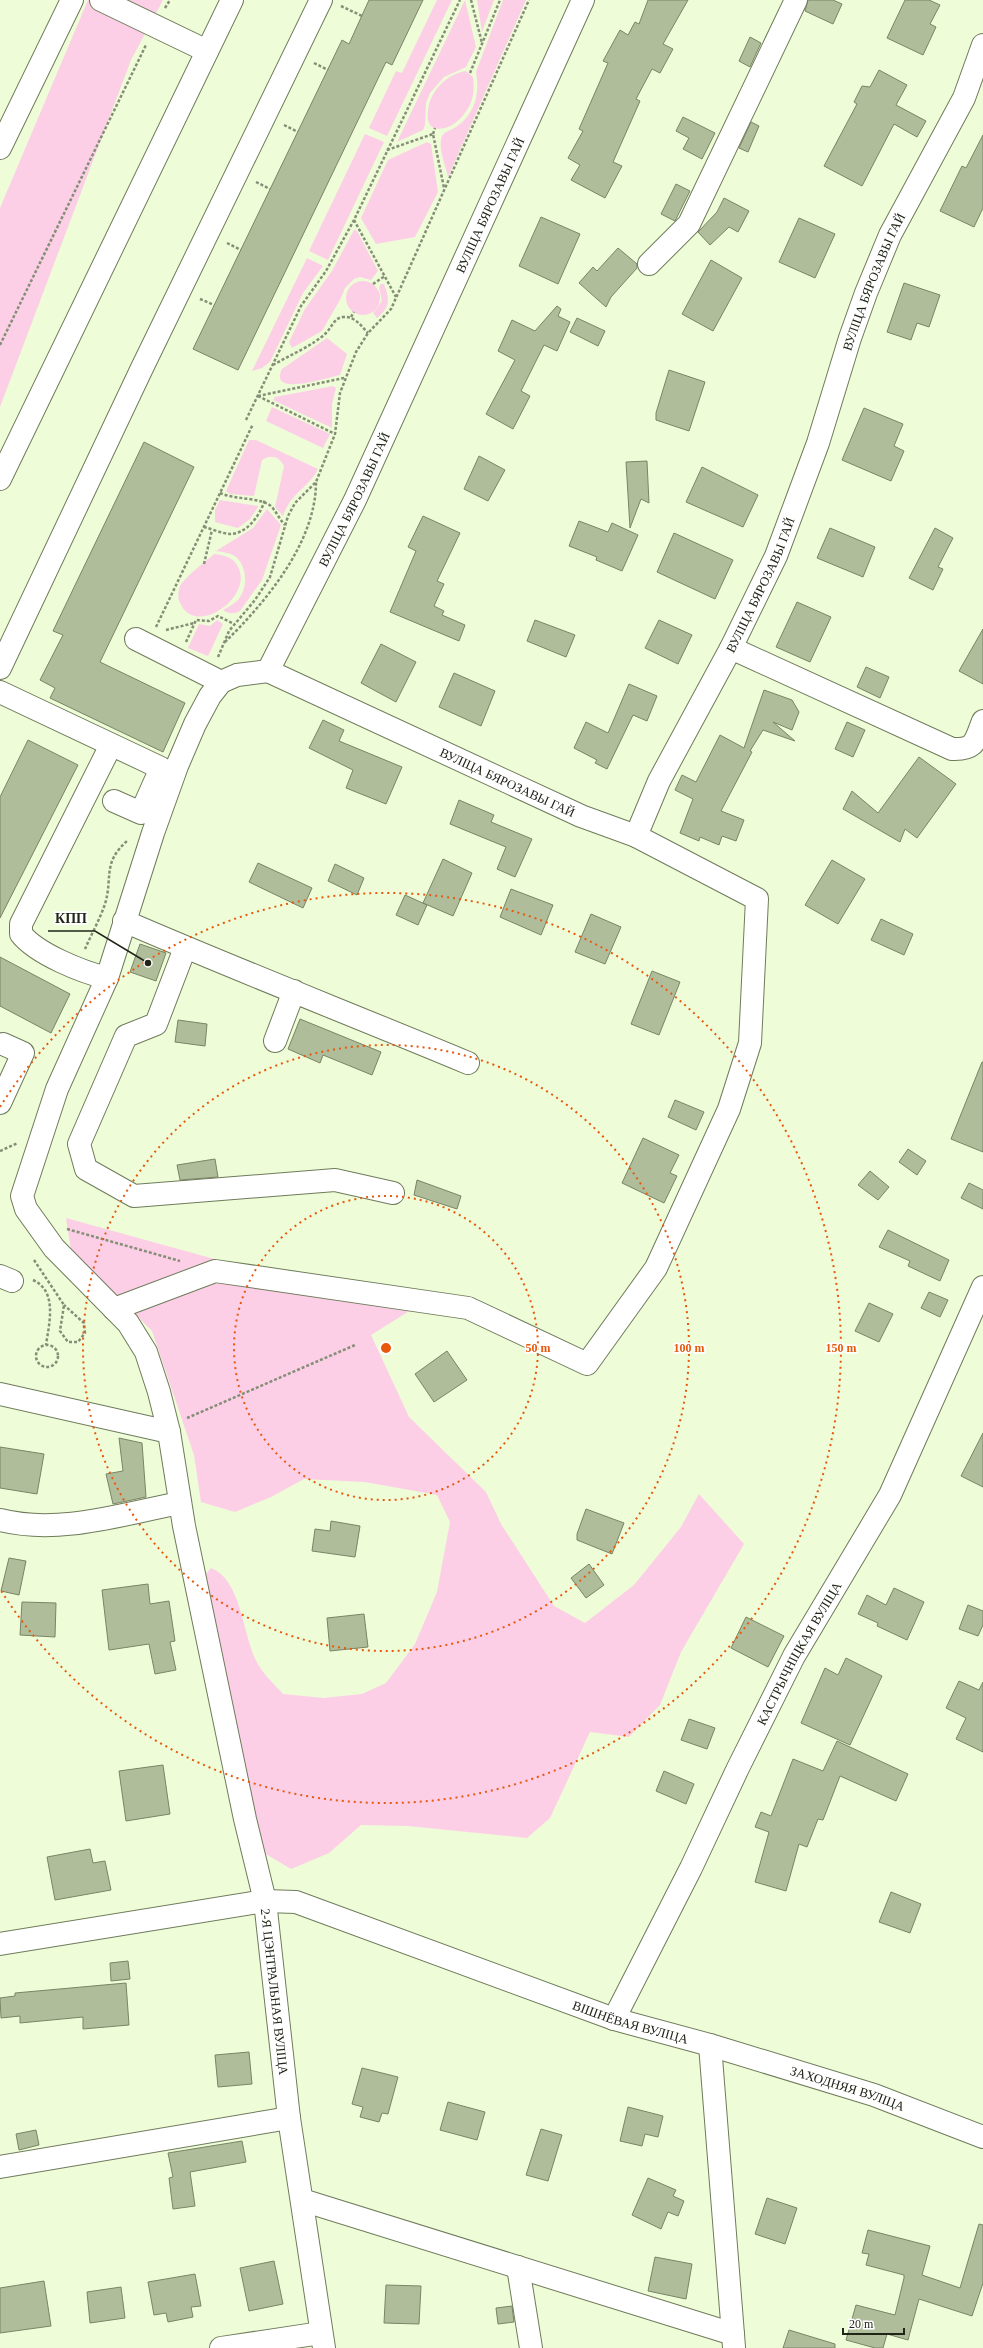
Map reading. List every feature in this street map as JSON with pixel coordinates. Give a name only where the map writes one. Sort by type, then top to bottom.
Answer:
[{"type":"street","points":[[0,148],[72,0]]},
{"type":"street","points":[[101,0],[207,51]]},
{"type":"street","points":[[0,479],[232,0]]},
{"type":"street","name":"ВУЛІЦА БЯРОЗАВЫ ГАЙ","points":[[583,0],[355,500],[268,671],[582,816],[636,836],[659,781],[706,690],[731,648],[776,556],[818,443],[850,338],[890,235],[964,98],[983,45]]},
{"type":"street","points":[[649,264],[689,224],[796,0]]},
{"type":"street","points":[[0,668],[142,368],[329,2]]},
{"type":"street","points":[[136,639],[216,679],[268,671]]},
{"type":"street","points":[[731,648],[952,749],[964,750],[975,743],[983,721]]},
{"type":"street","points":[[216,679],[210,696],[176,766],[124,921],[107,978],[57,1089],[36,1148],[22,1196],[26,1209],[54,1248],[128,1323],[146,1352],[169,1432],[180,1503],[245,1819],[265,1901]]},
{"type":"street","points":[[0,692],[161,768],[141,813],[114,801]]},
{"type":"street","points":[[107,978],[77,967],[28,943],[21,934],[21,924],[111,745]]},
{"type":"street","points":[[114,1309],[215,1270],[468,1308],[587,1364],[656,1268],[729,1109],[750,1043],[757,899],[636,836]]},
{"type":"street","points":[[124,921],[185,948],[468,1063]]},
{"type":"street","points":[[185,948],[156,1024],[126,1036],[79,1144],[86,1169],[134,1196],[335,1180],[394,1193]]},
{"type":"street","points":[[275,1041],[294,991]]},
{"type":"street","points":[[0,1103],[23,1053],[1,1045]]},
{"type":"street","name":"КАСТРЫЧНІЦКАЯ ВУЛІЦА","points":[[614,2019],[691,1868],[738,1768],[794,1656],[890,1495],[983,1287]]},
{"type":"street","points":[[0,1394],[169,1432]]},
{"type":"street","points":[[0,1520],[44,1527],[82,1522],[180,1503]]},
{"type":"street","name":"ВІШНЁВАЯ ВУЛІЦА","points":[[265,1901],[296,1902],[614,2019],[710,2045]]},
{"type":"street","name":"2-Я ЦЭНТРАЛЬНАЯ ВУЛІЦА","points":[[0,1944],[265,1901],[289,2118],[322,2340]]},
{"type":"street","points":[[302,2200],[518,2267],[736,2344],[710,2045]]},
{"type":"street","name":"ЗАХОДНЯЯ ВУЛІЦА","points":[[710,2045],[874,2095],[983,2137]]},
{"type":"street","points":[[0,2167],[289,2118]]},
{"type":"street","points":[[518,2267],[531,2348]]},
{"type":"street","points":[[220,2348],[322,2340]]},
{"type":"path","points":[[0,346],[155,27],[170,0]]},
{"type":"path","points":[[246,420],[301,306],[326,271],[354,220],[460,0]]},
{"type":"path","points":[[471,0],[482,44]]},
{"type":"path","points":[[470,73],[500,0]]},
{"type":"path","points":[[223,644],[255,613],[290,562],[316,501],[316,482],[335,434],[336,415],[344,378],[356,352],[368,333],[391,309],[529,0]]},
{"type":"path","points":[[329,2],[362,16]]},
{"type":"path","points":[[308,60],[328,70]]},
{"type":"path","points":[[277,121],[298,132]]},
{"type":"path","points":[[436,128],[433,134],[444,189]]},
{"type":"path","points":[[388,150],[433,134]]},
{"type":"path","points":[[249,178],[270,189]]},
{"type":"path","points":[[354,220],[396,298]]},
{"type":"path","points":[[224,242],[241,250]]},
{"type":"path","points":[[373,284],[385,276]]},
{"type":"path","points":[[196,297],[214,305]]},
{"type":"path","points":[[351,317],[354,312]]},
{"type":"path","points":[[272,366],[325,334],[335,321],[342,317],[351,317],[368,333]]},
{"type":"path","points":[[258,396],[344,378]]},
{"type":"path","points":[[258,396],[335,434]]},
{"type":"path","points":[[234,624],[218,616],[209,621],[196,620],[195,623],[159,632],[155,629],[253,424]]},
{"type":"path","points":[[216,679],[223,644],[234,624],[270,577],[285,526],[295,503],[316,482]]},
{"type":"path","points":[[220,493],[232,498],[258,500],[272,507],[285,526]]},
{"type":"path","points":[[204,527],[231,534],[239,532],[252,523],[265,499]]},
{"type":"path","points":[[204,564],[212,530]]},
{"type":"path","points":[[183,648],[195,623]]},
{"type":"path","points":[[77,967],[105,903],[109,868],[120,848],[131,838]]},
{"type":"path","points":[[0,1151],[20,1142]]},
{"type":"path","points":[[33,1219],[184,1262]]},
{"type":"path","points":[[15,1279],[38,1282],[48,1296],[51,1310],[46,1344],[38,1349],[36,1357],[40,1364],[48,1367],[56,1363],[58,1355],[54,1347],[46,1344]]},
{"type":"path","points":[[169,1432],[191,1415],[354,1345]]},
{"type":"shaded area","points":[[88,0],[163,0],[131,60],[0,407],[0,208]]},
{"type":"shaded area","points":[[437,0],[452,0],[387,136],[369,128],[396,71],[402,73]]},
{"type":"shaded area","points":[[465,0],[476,47],[466,67],[444,77],[430,93],[426,103],[425,125],[423,130],[397,142]]},
{"type":"shaded area","points":[[477,0],[494,0],[482,32]]},
{"type":"shaded area","points":[[503,0],[526,0],[448,177],[441,149],[442,137],[445,133],[462,122],[472,110],[475,103],[477,88],[476,72]]},
{"type":"shaded area","points":[[466,71],[473,77],[474,86],[470,105],[462,117],[451,126],[438,129],[432,127],[429,122],[428,114],[429,105],[435,91],[445,80]]},
{"type":"shaded area","points":[[365,134],[384,142],[328,260],[309,251]]},
{"type":"shaded area","points":[[427,142],[431,144],[438,192],[415,237],[376,244],[361,218],[388,160]]},
{"type":"shaded area","points":[[354,230],[357,231],[378,271],[371,280],[360,277],[354,279],[345,288],[322,331],[292,348],[289,342],[305,309],[332,271]]},
{"type":"shaded area","points":[[307,258],[323,266],[303,293],[270,362],[262,368],[252,371]]},
{"type":"shaded area","points":[[366,281],[375,286],[379,291],[379,305],[375,310],[370,314],[360,315],[356,314],[347,305],[346,295],[347,291],[356,282]]},
{"type":"shaded area","points":[[381,284],[384,284],[386,289],[388,303],[387,307],[377,318],[373,313],[382,301],[379,287]]},
{"type":"shaded area","points":[[327,338],[347,354],[340,375],[302,384],[291,384],[284,382],[280,378],[282,369]]},
{"type":"shaded area","points":[[333,386],[336,388],[332,404],[332,428],[273,400],[275,397]]},
{"type":"shaded area","points":[[272,407],[330,434],[323,448],[266,421]]},
{"type":"shaded area","points":[[249,440],[256,440],[318,469],[314,476],[290,501],[283,516],[275,507],[284,466],[277,458],[269,457],[262,460],[254,496],[230,494],[226,491]]},
{"type":"shaded area","points":[[220,500],[258,507],[250,519],[238,528],[215,522],[215,510]]},
{"type":"shaded area","points":[[267,509],[281,525],[262,580],[240,611],[229,613],[223,610],[238,600],[241,596],[245,585],[245,574],[236,557],[228,553],[216,551],[253,528]]},
{"type":"shaded area","points":[[214,554],[223,555],[230,558],[239,568],[240,583],[236,593],[219,611],[208,616],[197,616],[187,613],[178,598],[181,585],[193,571]]},
{"type":"shaded area","points":[[217,620],[223,624],[208,656],[188,648],[199,624],[210,626]]},
{"type":"shaded area","points":[[66,1218],[218,1260],[435,1295],[371,1335],[409,1417],[486,1492],[501,1524],[554,1606],[585,1623],[634,1585],[681,1527],[699,1494],[744,1544],[681,1652],[660,1705],[629,1737],[590,1732],[550,1818],[527,1838],[408,1826],[361,1825],[329,1853],[291,1869],[264,1853],[203,1577],[211,1568],[222,1575],[230,1585],[241,1611],[253,1655],[261,1670],[283,1694],[323,1698],[362,1694],[386,1683],[415,1644],[437,1592],[450,1522],[437,1495],[365,1482],[304,1479],[271,1497],[235,1512],[201,1502],[194,1455],[152,1331],[71,1250]]},
{"type":"building","points":[[369,0],[423,0],[392,65],[386,62],[238,370],[193,349],[342,40],[349,44]]},
{"type":"building","points":[[648,0],[688,0],[663,44],[673,49],[660,73],[652,69],[636,99],[640,101],[613,162],[622,166],[605,198],[571,180],[580,165],[568,158],[583,131],[579,129],[608,63],[603,61],[620,30],[628,35],[635,22],[639,24]]},
{"type":"building","points":[[808,0],[833,0],[842,4],[833,24],[805,11]]},
{"type":"building","points":[[905,0],[929,0],[940,5],[930,24],[936,27],[923,55],[887,38]]},
{"type":"building","points":[[750,37],[761,43],[750,67],[739,61]]},
{"type":"building","points":[[879,70],[907,85],[896,105],[926,121],[917,137],[894,124],[862,186],[824,166],[857,104],[854,102],[862,86],[870,87]]},
{"type":"building","points":[[683,117],[715,133],[702,159],[683,149],[689,138],[676,131]]},
{"type":"building","points":[[751,122],[759,126],[748,152],[739,148]]},
{"type":"building","points":[[983,135],[983,208],[974,227],[940,211],[962,166],[966,168]]},
{"type":"building","points":[[676,184],[690,191],[675,221],[661,214]]},
{"type":"building","points":[[724,198],[749,211],[738,232],[729,227],[710,245],[698,232],[717,212]]},
{"type":"building","points":[[541,217],[580,234],[558,284],[519,266]]},
{"type":"building","points":[[799,218],[835,234],[815,278],[779,262]]},
{"type":"building","points":[[618,248],[637,264],[637,268],[611,297],[606,307],[579,283],[593,267],[597,271]]},
{"type":"building","points":[[711,260],[742,278],[713,331],[682,314]]},
{"type":"building","points":[[904,283],[940,295],[929,327],[917,323],[911,340],[887,332]]},
{"type":"building","points":[[557,306],[561,309],[558,316],[570,322],[557,351],[544,345],[521,391],[530,396],[513,429],[486,414],[515,360],[498,351],[512,320],[535,331]]},
{"type":"building","points":[[577,318],[605,331],[598,346],[570,332]]},
{"type":"building","points":[[669,370],[705,382],[689,431],[656,420],[656,413]]},
{"type":"building","points":[[864,408],[903,424],[894,446],[904,451],[891,481],[842,460]]},
{"type":"building","points":[[144,442],[194,467],[100,662],[185,703],[163,752],[50,698],[55,688],[40,680],[63,635],[53,631]]},
{"type":"building","points":[[479,456],[505,470],[488,501],[464,489]]},
{"type":"building","points":[[647,461],[649,503],[641,499],[630,528],[626,462]]},
{"type":"building","points":[[702,467],[758,495],[743,527],[686,502]]},
{"type":"building","points":[[423,516],[460,533],[437,581],[444,584],[434,606],[444,611],[442,615],[465,625],[459,641],[390,612],[416,551],[408,547]]},
{"type":"building","points":[[579,521],[608,532],[612,523],[638,535],[622,571],[596,560],[597,557],[569,546]]},
{"type":"building","points":[[830,528],[875,547],[863,577],[817,558]]},
{"type":"building","points":[[935,528],[953,538],[938,567],[943,569],[933,590],[909,578]]},
{"type":"building","points":[[674,533],[733,560],[715,599],[657,572]]},
{"type":"building","points":[[797,602],[831,617],[810,662],[776,647]]},
{"type":"building","points":[[535,620],[575,635],[566,657],[527,641]]},
{"type":"building","points":[[659,620],[692,635],[678,664],[645,648]]},
{"type":"building","points":[[983,629],[983,684],[959,671]]},
{"type":"building","points":[[381,644],[416,662],[396,702],[361,683]]},
{"type":"building","points":[[866,667],[889,677],[880,698],[857,687]]},
{"type":"building","points":[[454,673],[495,691],[481,726],[439,707]]},
{"type":"building","points":[[629,684],[657,696],[647,721],[633,715],[607,769],[595,763],[597,760],[574,748],[586,722],[608,733]]},
{"type":"building","points":[[764,690],[792,700],[799,712],[792,730],[773,722],[795,741],[763,730],[750,751],[752,752],[721,811],[744,820],[736,841],[722,836],[719,845],[700,837],[699,841],[680,833],[693,799],[675,790],[682,775],[696,782],[720,735],[744,748]]},
{"type":"building","points":[[323,720],[344,730],[339,741],[402,767],[386,804],[346,788],[353,770],[309,748]]},
{"type":"building","points":[[847,722],[865,730],[853,757],[835,749]]},
{"type":"building","points":[[28,740],[78,765],[0,918],[0,797]]},
{"type":"building","points":[[919,757],[956,784],[917,838],[905,829],[900,842],[843,809],[852,791],[878,813]]},
{"type":"building","points":[[459,800],[494,815],[491,822],[532,839],[515,877],[497,869],[506,847],[450,824]]},
{"type":"building","points":[[443,859],[472,873],[453,916],[423,903]]},
{"type":"building","points":[[832,860],[865,879],[838,924],[805,905]]},
{"type":"building","points":[[258,863],[312,888],[303,908],[249,882]]},
{"type":"building","points":[[335,864],[364,878],[357,895],[328,881]]},
{"type":"building","points":[[511,889],[553,905],[541,935],[500,917]]},
{"type":"building","points":[[405,895],[427,905],[418,925],[396,915]]},
{"type":"building","points":[[591,914],[621,927],[605,964],[575,952]]},
{"type":"building","points":[[881,919],[913,934],[904,955],[871,940]]},
{"type":"building","points":[[140,944],[166,953],[156,981],[130,972]]},
{"type":"building","points":[[0,957],[70,994],[51,1033],[0,1006]]},
{"type":"building","points":[[652,971],[680,982],[659,1035],[631,1024]]},
{"type":"building","points":[[300,1019],[381,1052],[372,1075],[323,1055],[320,1063],[288,1049]]},
{"type":"building","points":[[178,1020],[207,1024],[205,1046],[175,1042]]},
{"type":"building","points":[[983,1062],[983,1152],[951,1139]]},
{"type":"building","points":[[675,1100],[704,1112],[696,1130],[668,1117]]},
{"type":"building","points":[[643,1138],[679,1155],[670,1173],[677,1176],[664,1203],[622,1183]]},
{"type":"building","points":[[908,1149],[926,1161],[917,1175],[899,1162]]},
{"type":"building","points":[[215,1159],[218,1177],[180,1180],[177,1165]]},
{"type":"building","points":[[870,1171],[889,1187],[878,1200],[858,1185]]},
{"type":"building","points":[[417,1180],[461,1196],[457,1209],[414,1195]]},
{"type":"building","points":[[969,1183],[983,1190],[983,1209],[961,1198]]},
{"type":"building","points":[[888,1230],[949,1260],[940,1281],[908,1266],[910,1261],[879,1247]]},
{"type":"building","points":[[929,1292],[948,1300],[940,1317],[921,1308]]},
{"type":"building","points":[[869,1303],[893,1314],[879,1342],[855,1331]]},
{"type":"building","points":[[447,1351],[467,1380],[434,1402],[415,1374]]},
{"type":"building","points":[[983,1433],[983,1487],[961,1476]]},
{"type":"building","points":[[119,1438],[142,1443],[146,1497],[113,1504],[106,1474],[123,1471]]},
{"type":"building","points":[[0,1447],[44,1454],[37,1494],[0,1488]]},
{"type":"building","points":[[586,1509],[624,1523],[612,1554],[577,1540],[577,1534]]},
{"type":"building","points":[[331,1521],[360,1526],[355,1557],[312,1551],[315,1529],[330,1531]]},
{"type":"building","points":[[9,1558],[26,1561],[19,1595],[1,1591]]},
{"type":"building","points":[[589,1564],[604,1585],[586,1598],[571,1578]]},
{"type":"building","points":[[148,1584],[150,1604],[169,1601],[175,1641],[170,1642],[176,1670],[155,1674],[149,1644],[109,1650],[102,1590]]},
{"type":"building","points":[[894,1588],[924,1602],[907,1640],[877,1626],[878,1623],[858,1614],[867,1595],[886,1605]]},
{"type":"building","points":[[22,1602],[56,1603],[55,1637],[20,1635]]},
{"type":"building","points":[[968,1605],[983,1611],[983,1625],[978,1636],[959,1629]]},
{"type":"building","points":[[364,1614],[368,1647],[330,1651],[327,1618]]},
{"type":"building","points":[[746,1617],[784,1636],[768,1667],[731,1648]]},
{"type":"building","points":[[846,1658],[882,1676],[850,1745],[801,1723],[825,1668],[838,1675]]},
{"type":"building","points":[[959,1681],[979,1690],[983,1682],[983,1752],[956,1739],[966,1718],[946,1708]]},
{"type":"building","points":[[689,1719],[715,1728],[707,1749],[681,1740]]},
{"type":"building","points":[[837,1741],[908,1774],[896,1801],[840,1776],[823,1820],[818,1819],[807,1847],[799,1844],[786,1891],[755,1882],[769,1832],[755,1827],[761,1812],[771,1816],[793,1759],[823,1771]]},
{"type":"building","points":[[163,1765],[170,1814],[126,1821],[119,1771]]},
{"type":"building","points":[[664,1771],[694,1784],[686,1804],[656,1791]]},
{"type":"building","points":[[90,1849],[93,1863],[105,1861],[111,1890],[55,1900],[47,1857]]},
{"type":"building","points":[[891,1892],[921,1904],[910,1933],[879,1922]]},
{"type":"building","points":[[128,1961],[130,1979],[111,1981],[110,1963]]},
{"type":"building","points":[[126,1983],[129,2025],[83,2029],[83,2017],[20,2023],[20,2016],[1,2018],[0,1998],[15,1996],[15,1993]]},
{"type":"building","points":[[249,2052],[252,2084],[218,2087],[215,2055]]},
{"type":"building","points":[[362,2068],[398,2077],[388,2114],[382,2113],[379,2122],[360,2117],[363,2107],[352,2104]]},
{"type":"building","points":[[448,2102],[485,2112],[477,2140],[440,2130]]},
{"type":"building","points":[[628,2107],[663,2116],[658,2137],[645,2134],[642,2146],[620,2141]]},
{"type":"building","points":[[541,2129],[562,2135],[548,2181],[526,2175]]},
{"type":"building","points":[[36,2130],[39,2145],[19,2150],[16,2134]]},
{"type":"building","points":[[242,2141],[246,2162],[190,2172],[195,2206],[173,2209],[169,2178],[173,2177],[168,2153]]},
{"type":"building","points":[[648,2178],[676,2190],[673,2196],[684,2201],[678,2216],[668,2212],[661,2229],[632,2215]]},
{"type":"building","points":[[767,2198],[797,2208],[785,2244],[755,2234]]},
{"type":"building","points":[[979,2224],[983,2225],[983,2283],[972,2316],[919,2299],[908,2340],[887,2334],[883,2348],[875,2348],[846,2340],[856,2305],[895,2315],[904,2278],[904,2275],[866,2265],[869,2254],[862,2253],[868,2230],[930,2246],[922,2275],[960,2288]]},
{"type":"building","points":[[655,2257],[692,2264],[686,2299],[648,2291]]},
{"type":"building","points":[[274,2261],[283,2304],[249,2311],[240,2268]]},
{"type":"building","points":[[195,2274],[201,2306],[191,2307],[193,2317],[168,2322],[166,2313],[154,2315],[148,2282]]},
{"type":"building","points":[[44,2281],[51,2326],[0,2333],[0,2288]]},
{"type":"building","points":[[386,2285],[421,2286],[419,2324],[384,2323]]},
{"type":"building","points":[[121,2287],[125,2318],[90,2323],[87,2292]]},
{"type":"building","points":[[512,2306],[514,2322],[498,2324],[496,2308]]},
{"type":"building","points":[[789,2330],[835,2344],[835,2348],[783,2348]]},
{"type":"place","name":"КПП","points":[[148,963]]}]
